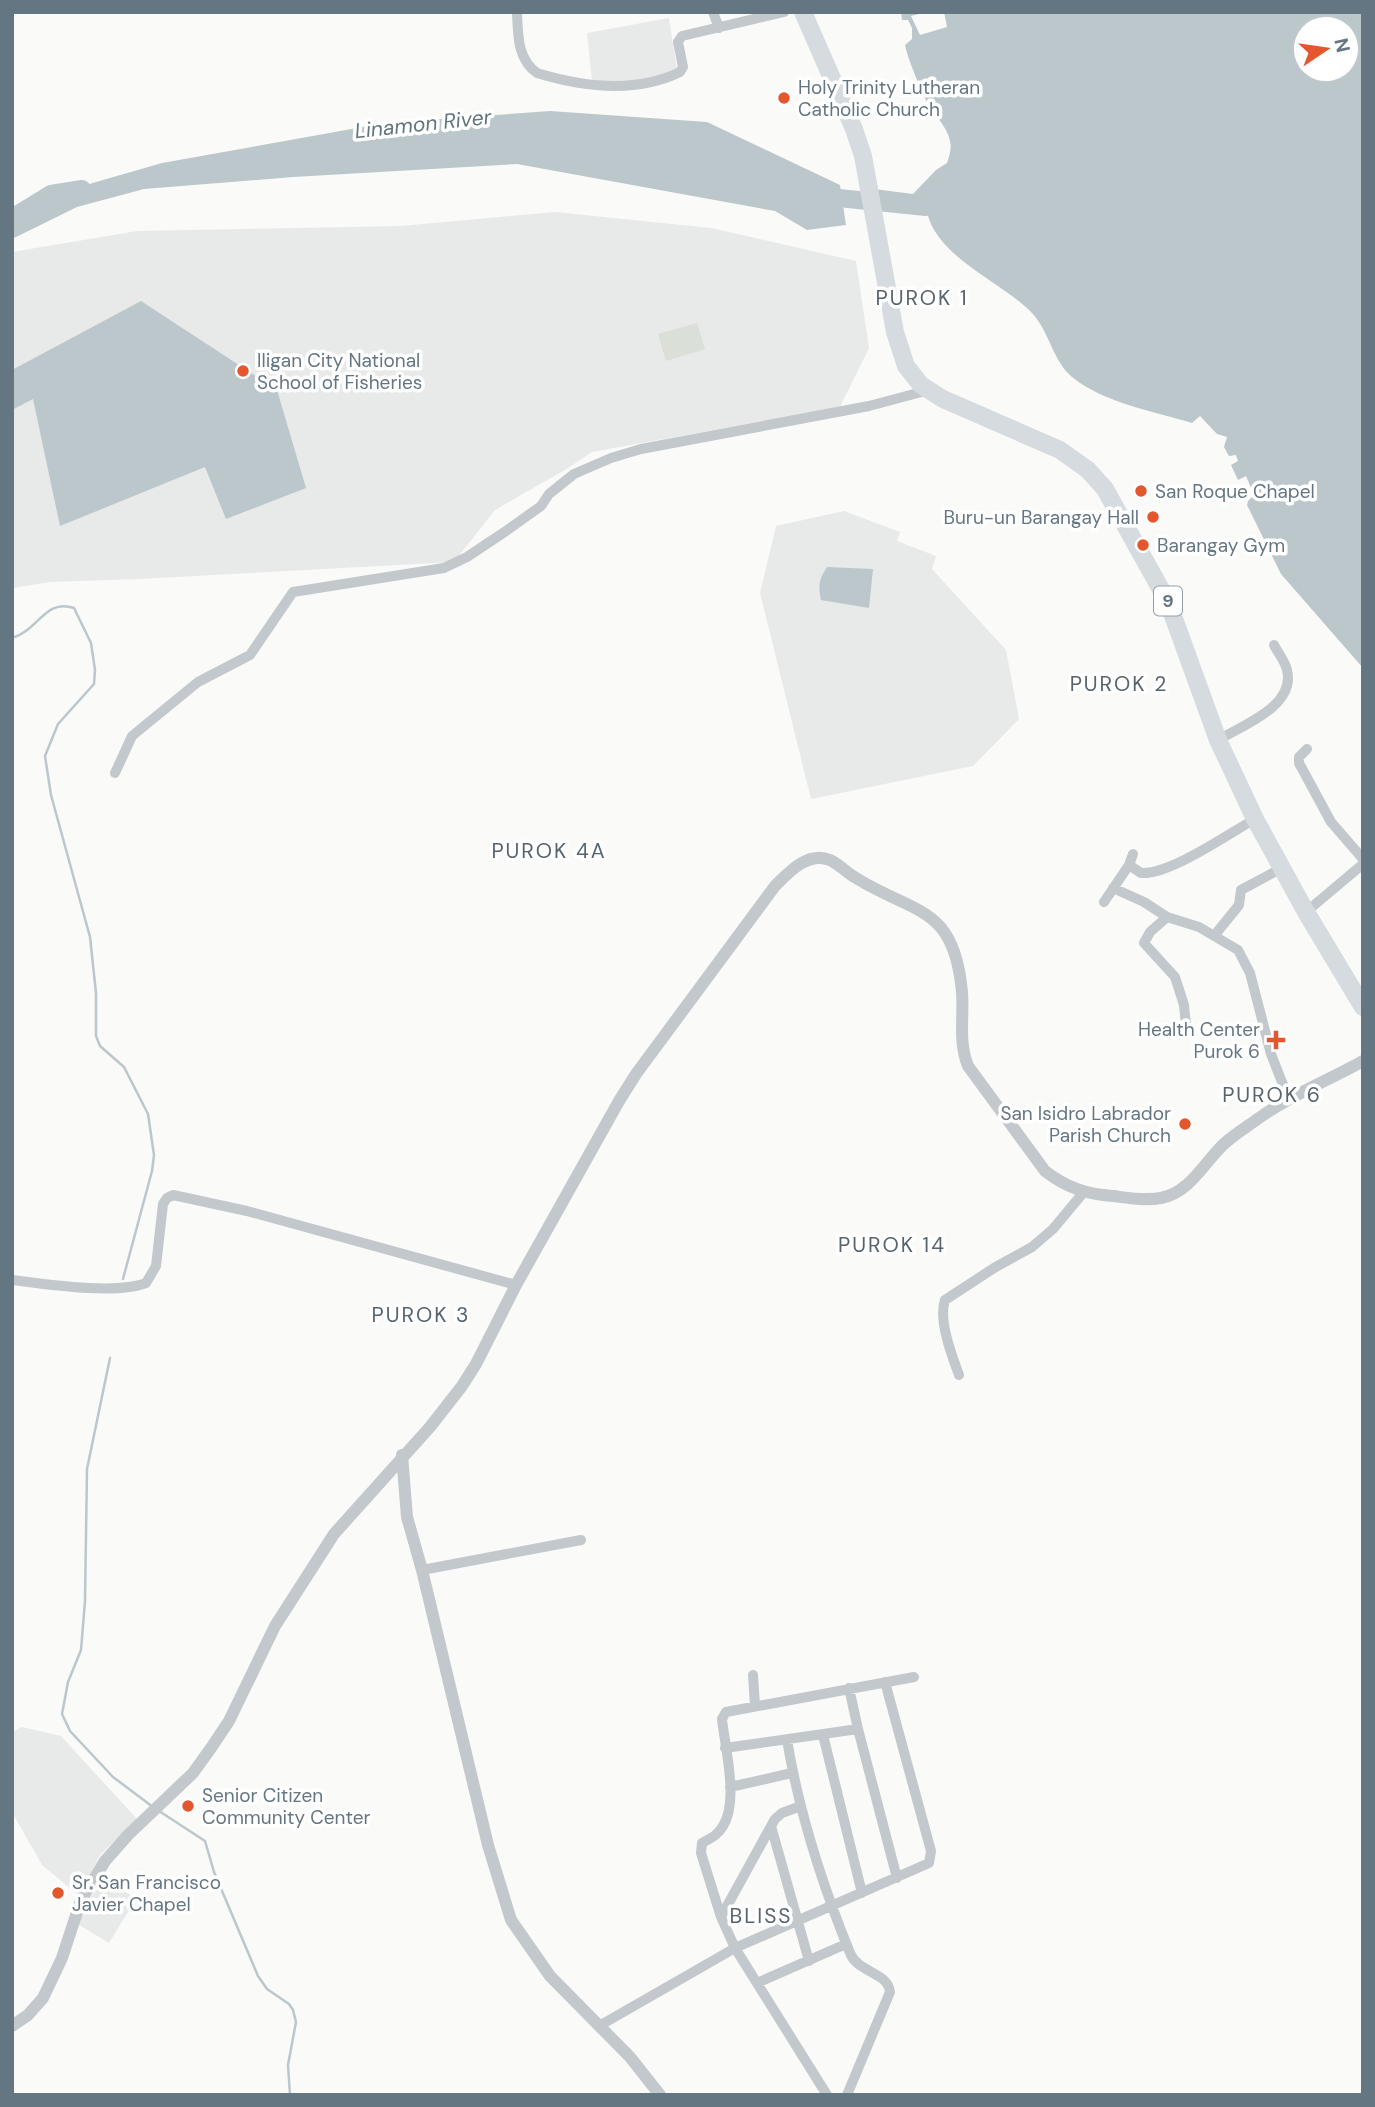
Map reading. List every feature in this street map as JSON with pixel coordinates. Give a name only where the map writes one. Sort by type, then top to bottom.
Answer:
[{"type":"highway","name":"9","points":[[803,12],[863,156],[901,353],[913,377],[943,399],[997,425],[1060,450],[1088,470],[1105,489],[1168,601],[1219,740],[1255,819],[1306,912],[1363,1007]]},
{"type":"street","points":[[517,12],[523,57],[528,67],[550,77],[625,88],[680,72],[683,67],[679,39],[687,34],[784,12]]},
{"type":"street","points":[[713,12],[719,28]]},
{"type":"street","points":[[115,773],[132,736],[198,682],[250,655],[293,592],[444,568],[467,557],[541,506],[549,494],[574,474],[611,458],[642,449],[869,406],[929,390]]},
{"type":"street","points":[[1219,740],[1270,709],[1285,692],[1287,670],[1274,645]]},
{"type":"street","points":[[1306,912],[1363,861],[1331,822],[1299,763],[1299,757],[1307,749]]},
{"type":"street","points":[[1104,902],[1131,859],[1146,874],[1163,869],[1255,819]]},
{"type":"street","points":[[12,2026],[28,2015],[43,1998],[62,1958],[89,1883],[128,1835],[193,1773],[229,1721],[275,1626],[315,1560],[334,1534],[402,1455],[430,1427],[462,1386],[516,1284],[636,1074],[775,886],[800,864],[818,858],[832,861],[864,883],[922,910],[942,928],[952,949],[959,976],[962,992],[962,1046],[968,1066],[1045,1171],[1061,1184],[1083,1193],[1142,1199],[1168,1196],[1179,1191],[1227,1142],[1273,1108],[1363,1061]]},
{"type":"street","points":[[1214,936],[1239,905],[1241,890],[1282,868]]},
{"type":"street","points":[[1113,888],[1167,916],[1199,927],[1238,950],[1246,961],[1271,1054],[1289,1100]]},
{"type":"street","points":[[1167,916],[1150,932],[1144,943],[1175,977],[1184,1005],[1186,1024]]},
{"type":"street","points":[[959,1375],[946,1333],[943,1307],[946,1300],[993,1268],[1032,1248],[1059,1223],[1083,1193]]},
{"type":"street","points":[[12,1280],[108,1288],[146,1283],[156,1266],[163,1204],[173,1195],[247,1211],[516,1284]]},
{"type":"street","points":[[402,1455],[407,1517],[488,1845],[511,1920],[550,1976],[647,2076],[660,2095]]},
{"type":"street","points":[[422,1570],[580,1540]]},
{"type":"street","points":[[753,1675],[755,1706]]},
{"type":"street","points":[[827,2095],[735,1948],[722,1917],[700,1847],[722,1829],[728,1818],[730,1787],[724,1748],[723,1714],[914,1677]]},
{"type":"street","points":[[599,2026],[735,1948],[929,1863],[931,1852],[885,1682]]},
{"type":"street","points":[[849,1688],[897,1878]]},
{"type":"street","points":[[724,1748],[858,1729]]},
{"type":"street","points":[[823,1735],[862,1893]]},
{"type":"street","points":[[787,1740],[801,1807],[831,1907],[846,1944],[853,1961],[888,1982],[890,1992],[847,2095]]},
{"type":"street","points":[[730,1787],[792,1773]]},
{"type":"street","points":[[722,1917],[777,1816],[801,1807]]},
{"type":"street","points":[[771,1826],[809,1961]]},
{"type":"street","points":[[757,1983],[846,1944]]},
{"type":"shaded area","points":[[669,18],[677,70],[626,86],[592,81],[587,33]]},
{"type":"shaded area","name":"Iligan City National School of Fisheries","points":[[555,212],[711,228],[856,261],[869,348],[840,407],[592,452],[495,510],[454,562],[51,582],[12,588],[12,252],[137,231],[401,226]]},
{"type":"shaded area","points":[[697,323],[705,349],[666,361],[658,334]]},
{"type":"shaded area","points":[[844,511],[900,532],[897,541],[936,556],[932,569],[1006,650],[1019,719],[973,766],[811,799],[760,593],[776,526]]},
{"type":"shaded area","points":[[22,1727],[61,1736],[137,1819],[100,1855],[78,1895],[42,1865],[12,1812],[12,1732]]},
{"type":"shaded area","points":[[107,1878],[136,1899],[109,1943],[76,1923],[88,1900]]},
{"type":"water","points":[[901,12],[927,12],[911,16],[920,35],[947,27],[944,12],[1363,12],[1363,668],[1281,574],[1247,505],[1254,495],[1246,476],[1238,480],[1231,465],[1238,461],[1236,455],[1229,456],[1224,447],[1227,437],[1217,434],[1200,416],[1192,423],[1114,400],[1085,386],[1066,370],[1032,313],[967,264],[937,235],[929,218],[926,199],[921,212],[878,209],[874,189],[913,194],[936,170],[947,163],[950,149],[946,130],[927,102],[911,66],[905,45],[912,39],[912,28],[908,20],[902,20]]},
{"type":"water","points":[[550,111],[707,122],[840,185],[846,225],[807,230],[775,211],[517,164],[144,189],[77,207],[12,239],[12,218],[58,193],[162,163],[385,123]]},
{"type":"water","points":[[141,301],[277,390],[306,488],[226,519],[205,467],[60,526],[33,399],[12,410],[12,370]]},
{"type":"water","points":[[827,567],[873,569],[869,608],[821,600],[820,583]]},
{"type":"waterway","name":"Linamon River","points":[[12,218],[51,194],[82,189]]},
{"type":"waterway","name":"Linamon River","points":[[819,196],[926,207]]},
{"type":"waterway","points":[[12,638],[29,629],[48,611],[64,606],[74,608],[91,643],[94,684],[58,724],[45,756],[51,795],[90,937],[96,993],[96,1036],[100,1046],[124,1067],[148,1114],[154,1155],[152,1171],[123,1279]]},
{"type":"waterway","points":[[110,1358],[87,1469],[85,1601],[81,1650],[68,1682],[62,1714],[70,1731],[113,1777],[153,1807]]},
{"type":"waterway","points":[[159,1811],[205,1841],[214,1872],[258,1976],[267,1989],[289,2004],[293,2010],[296,2022],[288,2065],[290,2095]]},
{"type":"place","name":"Holy Trinity Lutheran Catholic Church","points":[[784,98]]},
{"type":"place","name":"Iligan City National School of Fisheries","points":[[243,371]]},
{"type":"place","name":"San Roque Chapel","points":[[1141,491]]},
{"type":"place","name":"Buru-un Barangay Hall","points":[[1153,517]]},
{"type":"place","name":"Barangay Gym","points":[[1143,545]]},
{"type":"place","name":"Health Center Purok 6","points":[[1276,1040]]},
{"type":"place","name":"San Isidro Labrador Parish Church","points":[[1185,1124]]},
{"type":"place","name":"Senior Citizen Community Center","points":[[188,1806]]},
{"type":"place","name":"Sr. San Francisco Javier Chapel","points":[[58,1893]]},
{"type":"district","name":"PUROK 1","points":[[922,298]]},
{"type":"district","name":"PUROK 2","points":[[1119,684]]},
{"type":"district","name":"PUROK 4A","points":[[549,851]]},
{"type":"district","name":"PUROK 6","points":[[1272,1095]]},
{"type":"district","name":"PUROK 14","points":[[892,1245]]},
{"type":"district","name":"PUROK 3","points":[[421,1315]]},
{"type":"district","name":"BLISS","points":[[761,1916]]}]
